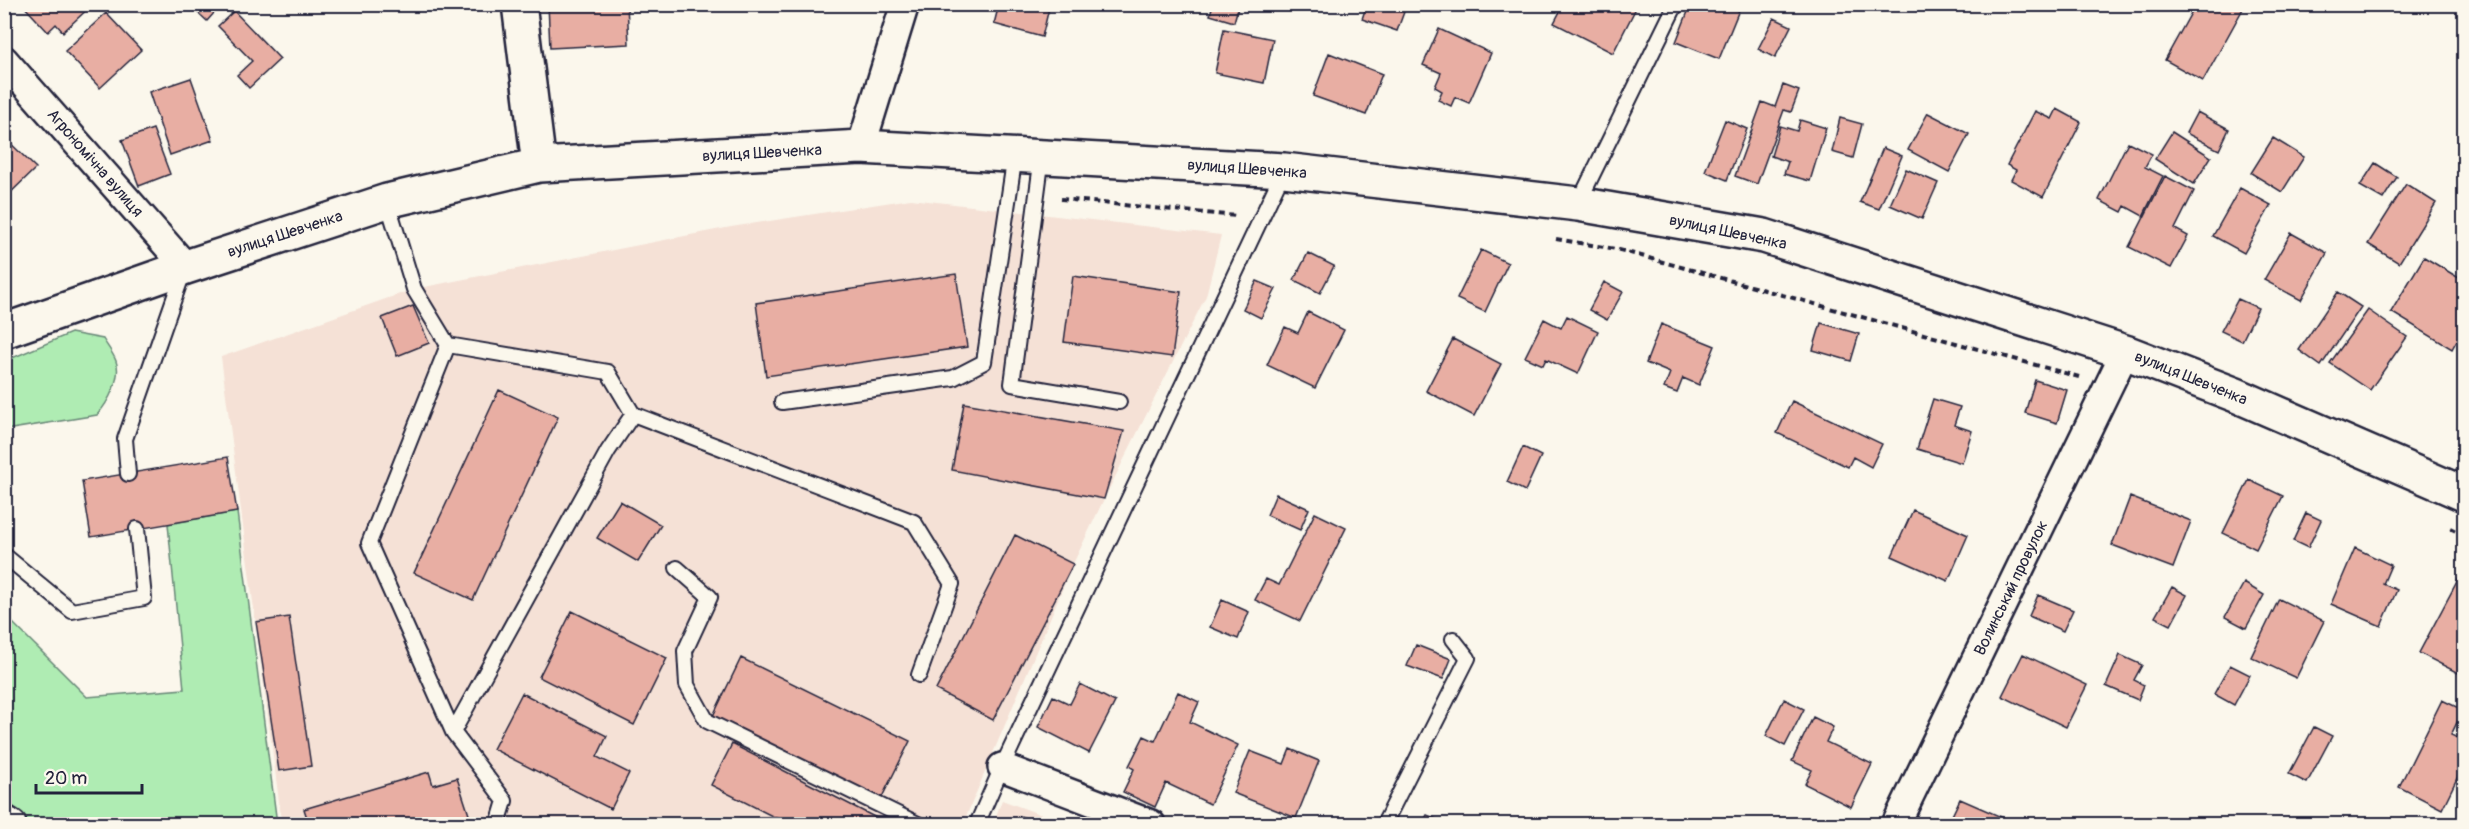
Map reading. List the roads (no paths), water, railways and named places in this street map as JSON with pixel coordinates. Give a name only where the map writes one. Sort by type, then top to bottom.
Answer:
[{"type":"street","points":[[519,4],[539,165]]},
{"type":"street","points":[[861,147],[905,4]]},
{"type":"street","name":"Агрономічна вулиця","points":[[4,60],[186,267]]},
{"type":"street","name":"вулиця Шевченка","points":[[4,331],[186,267],[387,201],[539,165],[861,147],[1284,170],[1578,204],[1764,236],[2125,352],[2236,395],[2464,494]]},
{"type":"street","name":"Волинський провулок","points":[[1896,825],[2125,352]]},
{"type":"street","points":[[1002,767],[1150,824]]},
{"type":"street","points":[[4,819],[12,825]]},
{"type":"lane","points":[[1578,204],[1676,4]]},
{"type":"lane","points":[[1029,156],[1037,196],[1012,384],[1119,402]]},
{"type":"lane","points":[[782,402],[953,378],[984,362],[1029,156]]},
{"type":"lane","points":[[977,825],[1002,767],[1284,170]]},
{"type":"lane","points":[[387,201],[414,289],[448,345],[608,372],[633,414],[914,522],[952,584],[919,675]]},
{"type":"lane","points":[[128,474],[125,439],[186,267]]},
{"type":"lane","points":[[448,345],[369,543],[453,732],[505,801],[498,825]]},
{"type":"lane","points":[[453,732],[608,451],[633,414]]},
{"type":"lane","points":[[4,555],[72,611],[144,598],[137,529]]},
{"type":"lane","points":[[677,568],[710,597],[685,651],[687,685],[707,721],[918,825]]},
{"type":"lane","points":[[1384,825],[1468,658],[1453,639]]}]
